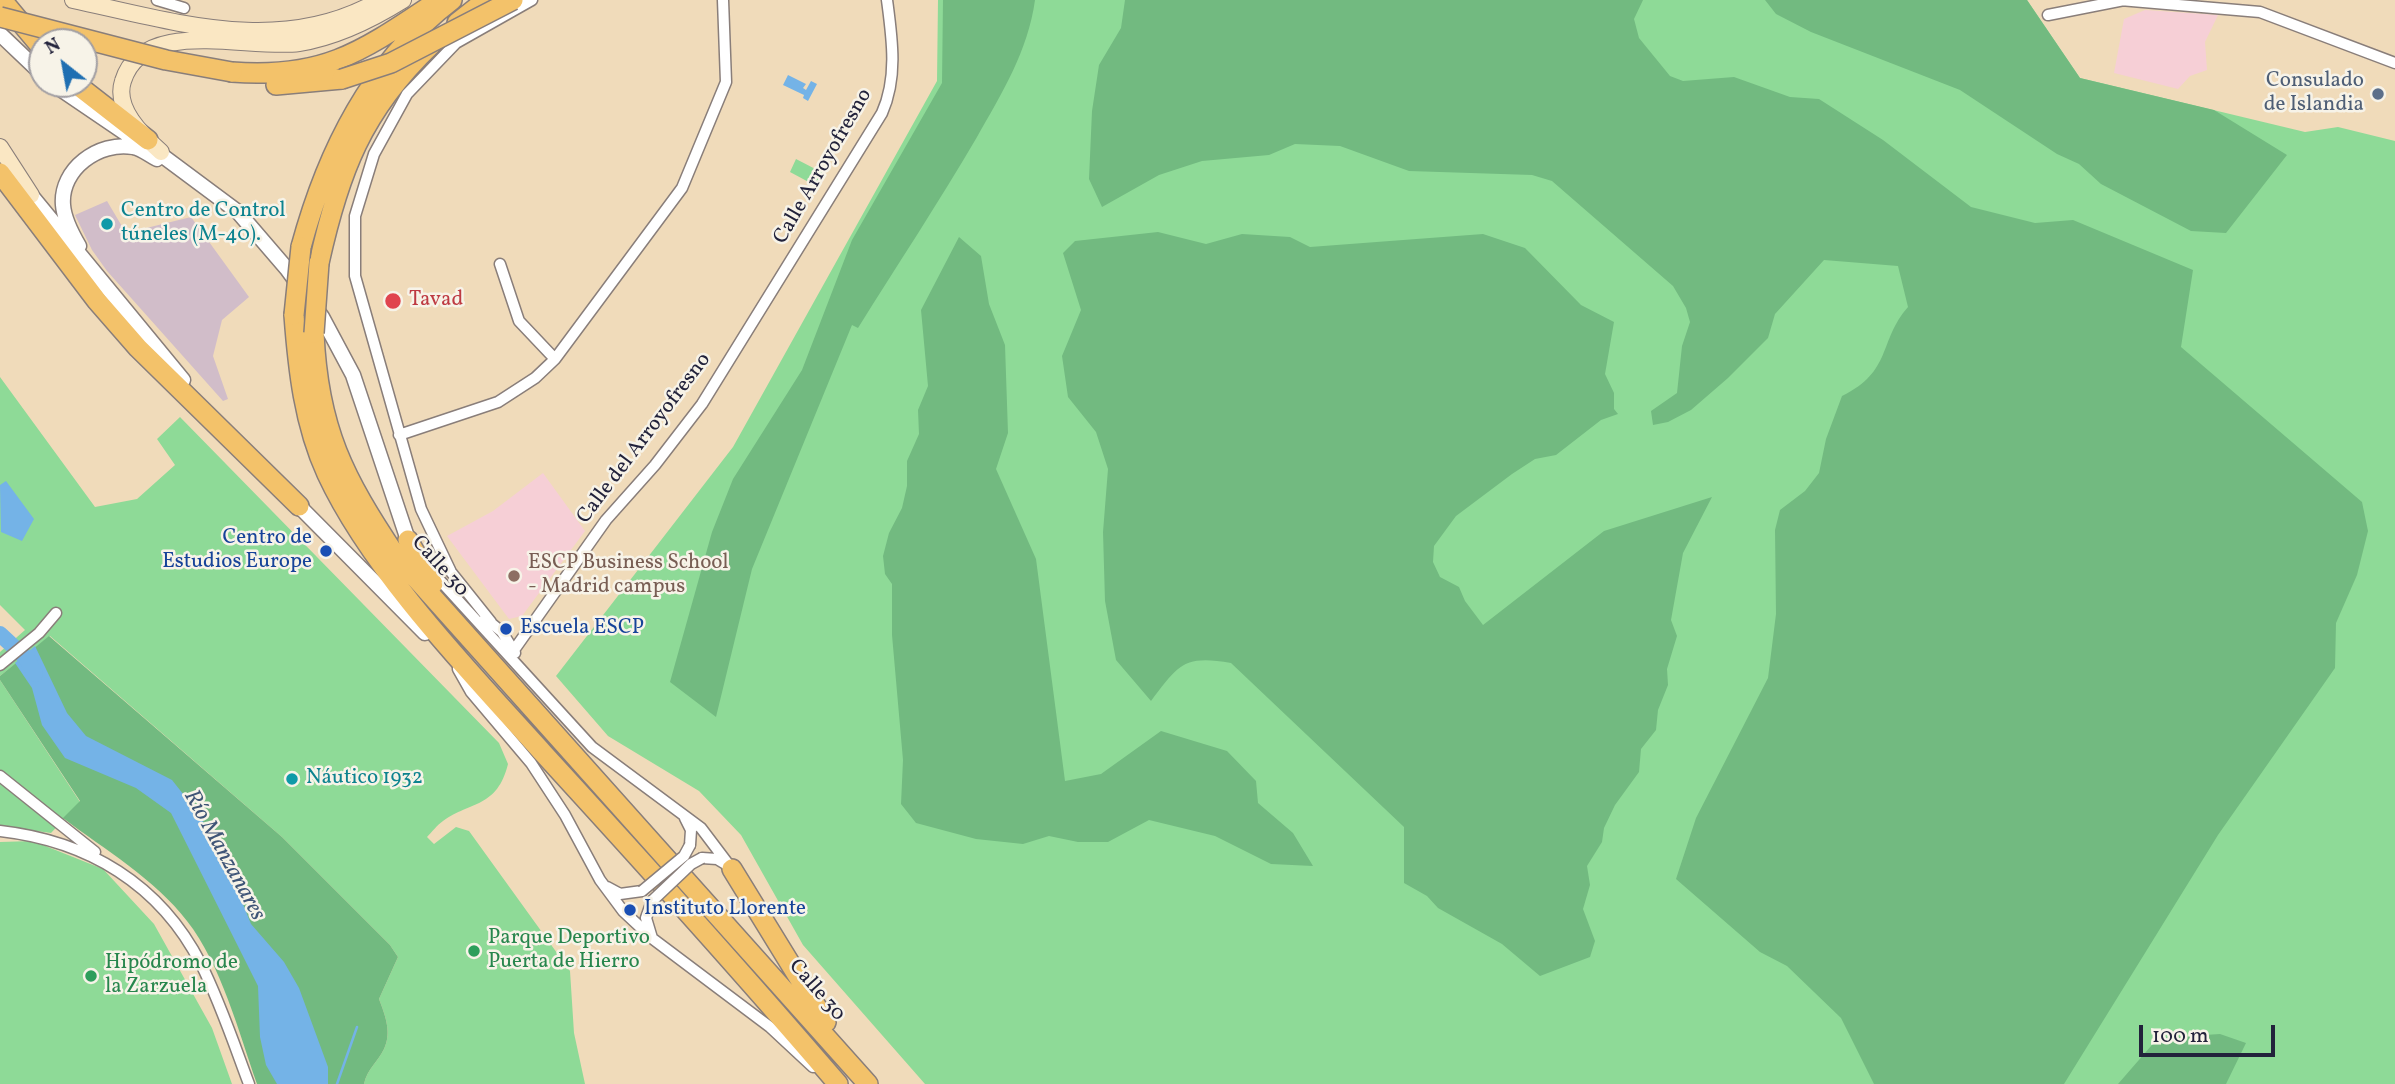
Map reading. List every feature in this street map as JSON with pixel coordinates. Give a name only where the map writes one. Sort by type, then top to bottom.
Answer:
[{"type":"highway","points":[[98,53],[197,78],[231,78],[311,70],[345,59],[440,0]]},
{"type":"highway","name":"Calle 30","points":[[452,0],[382,69],[345,127],[317,190],[301,247],[294,315],[298,368],[311,428],[326,473],[343,505],[383,566],[485,689],[836,1084]]},
{"type":"highway","name":"Calle 30","points":[[486,0],[430,46],[399,78],[363,130],[333,198],[319,263],[314,333],[320,401],[340,465],[356,497],[396,556],[447,610],[867,1084]]},
{"type":"highway","points":[[3,14],[231,78],[306,85],[342,79],[391,63],[513,0]]},
{"type":"highway","points":[[3,14],[29,28]]},
{"type":"highway","points":[[3,14],[28,36]]},
{"type":"highway","points":[[94,98],[154,146]]},
{"type":"highway","points":[[0,173],[97,301],[138,348],[299,506]]},
{"type":"highway","points":[[408,540],[447,610]]},
{"type":"highway","points":[[457,667],[485,689]]},
{"type":"highway","points":[[732,869],[827,1025],[879,1084]]},
{"type":"highway","points":[[815,1069],[836,1084]]},
{"type":"main road","points":[[73,0],[234,32],[279,32],[341,19],[380,0]]},
{"type":"main road","points":[[93,0],[139,13]]},
{"type":"main road","points":[[154,146],[123,104],[124,78],[130,65],[146,50],[170,41],[267,45],[312,40],[355,26],[403,0]]},
{"type":"main road","points":[[0,147],[31,195]]},
{"type":"street","points":[[157,0],[184,8]]},
{"type":"street","points":[[522,668],[511,645],[452,572],[431,535],[399,435],[355,276],[355,216],[370,166],[407,94],[456,43],[532,0]]},
{"type":"street","points":[[399,435],[498,402],[535,378],[555,359],[682,188],[726,82],[723,0]]},
{"type":"street","name":"Calle Arroyofresno","points":[[765,305],[890,97],[893,49],[887,0]]},
{"type":"street","points":[[2049,15],[2122,0],[2260,12],[2395,63]]},
{"type":"street","points":[[0,34],[28,61]]},
{"type":"street","points":[[74,98],[132,137],[154,146],[239,212],[322,317],[357,387],[408,540],[443,585],[592,747],[674,805],[701,828],[732,869]]},
{"type":"street","points":[[103,285],[71,232],[62,208],[63,193],[70,176],[80,164],[91,154],[114,146],[136,147],[198,182]]},
{"type":"street","points":[[0,153],[103,285],[220,423],[457,667],[471,692],[531,763],[561,807],[600,880],[623,911],[653,939],[770,1027],[815,1069]]},
{"type":"street","points":[[500,264],[519,321],[555,359]]},
{"type":"street","name":"Calle del Arroyofresno","points":[[511,645],[527,628],[606,520],[702,404],[765,305]]},
{"type":"street","points":[[443,585],[491,622]]},
{"type":"street","points":[[0,665],[39,633],[56,613]]},
{"type":"street","points":[[0,776],[138,885],[173,924],[200,963],[249,1084]]},
{"type":"street","points":[[600,880],[620,894],[642,891],[684,856],[690,845],[690,826],[674,805]]},
{"type":"street","points":[[0,831],[39,835],[108,862]]},
{"type":"street","points":[[653,939],[646,918],[652,901],[691,864],[702,858],[717,859],[732,869]]},
{"type":"shaded area","points":[[2145,10],[2218,15],[2205,42],[2207,70],[2190,76],[2178,89],[2114,73],[2124,19]]},
{"type":"shaded area","points":[[107,201],[126,233],[191,217],[249,297],[222,320],[213,356],[228,399],[223,401],[107,271],[92,250],[75,215]]},
{"type":"shaded area","name":"ESCP Business School - Madrid campus","points":[[543,473],[585,531],[522,616],[509,619],[447,536],[493,511]]},
{"type":"green space","points":[[938,0],[2027,0],[2080,78],[2305,132],[2338,127],[2395,141],[2395,1084],[925,1084],[803,945],[741,835],[699,791],[608,736],[556,676],[733,447],[937,81]]},
{"type":"green space","points":[[943,0],[1035,0],[1027,37],[996,104],[858,328],[852,325],[752,569],[716,717],[670,682],[712,532],[733,479],[802,370],[852,240],[942,83]]},
{"type":"green space","points":[[1125,0],[1643,0],[1634,19],[1639,38],[1670,76],[1683,81],[1734,77],[1790,97],[1819,99],[1883,140],[1971,207],[2035,223],[2073,220],[2193,270],[2181,347],[2362,502],[2368,531],[2357,575],[2336,623],[2335,668],[2218,835],[2064,1084],[1874,1084],[1841,1018],[1787,966],[1760,952],[1676,879],[1696,818],[1768,678],[1776,614],[1775,530],[1780,510],[1805,491],[1819,473],[1826,439],[1842,396],[1870,376],[1908,307],[1898,266],[1824,260],[1775,314],[1768,338],[1728,378],[1691,410],[1668,422],[1653,425],[1651,411],[1677,393],[1682,346],[1690,322],[1686,308],[1673,286],[1552,181],[1532,175],[1409,171],[1340,146],[1295,144],[1269,155],[1202,161],[1159,175],[1102,207],[1089,179],[1092,111],[1099,65],[1121,28]]},
{"type":"green space","points":[[1765,0],[2027,0],[2080,78],[2214,110],[2287,155],[2226,233],[2191,231],[2101,184],[2079,164],[2057,154],[1960,90],[1811,32],[1776,14]]},
{"type":"green space","points":[[796,159],[825,174],[818,187],[790,172]]},
{"type":"green space","points":[[1158,232],[1206,244],[1242,234],[1290,237],[1310,247],[1483,234],[1525,248],[1581,305],[1614,322],[1605,374],[1614,393],[1614,409],[1618,414],[1601,420],[1556,455],[1535,459],[1456,516],[1434,546],[1433,562],[1440,577],[1459,587],[1465,601],[1483,625],[1604,531],[1712,497],[1683,553],[1671,620],[1677,636],[1667,669],[1668,685],[1658,710],[1656,730],[1641,749],[1639,772],[1615,805],[1604,828],[1602,842],[1587,866],[1590,885],[1583,909],[1595,941],[1590,957],[1540,976],[1502,944],[1438,908],[1427,896],[1404,883],[1404,827],[1231,663],[1203,660],[1184,665],[1169,678],[1151,701],[1116,660],[1105,601],[1103,532],[1108,469],[1096,432],[1068,397],[1062,356],[1081,310],[1063,253],[1075,241]]},
{"type":"green space","points":[[959,237],[981,256],[989,304],[1005,345],[1008,433],[996,469],[1036,559],[1065,781],[1101,774],[1161,731],[1227,751],[1256,781],[1258,803],[1293,833],[1313,866],[1271,864],[1215,836],[1149,820],[1108,842],[1078,842],[1049,836],[1023,844],[976,839],[916,823],[901,804],[903,760],[892,635],[892,584],[885,574],[883,556],[889,533],[902,508],[907,486],[907,461],[919,434],[918,410],[928,386],[921,310]]},
{"type":"green space","points":[[0,377],[95,507],[137,499],[175,465],[157,439],[180,417],[499,743],[508,764],[497,789],[482,802],[443,821],[427,837],[434,844],[456,827],[469,831],[570,971],[574,1033],[585,1084],[364,1084],[386,1043],[387,1024],[379,999],[398,957],[390,945],[282,837],[50,636],[0,676],[0,652],[25,630],[0,605]]},
{"type":"green space","points":[[49,636],[282,837],[390,945],[398,957],[379,999],[387,1024],[386,1043],[364,1084],[257,1084],[236,1021],[210,957],[187,921],[145,878],[63,818],[80,801],[0,680],[0,676]]},
{"type":"green space","points":[[0,680],[80,802],[51,833],[0,826]]},
{"type":"green space","name":"Hipódromo de la Zarzuela","points":[[33,841],[103,869],[154,924],[212,1028],[232,1084],[0,1084],[0,842]]},
{"type":"green space","points":[[2220,1034],[2246,1043],[2226,1084],[2118,1084],[2158,1038]]},
{"type":"water","points":[[788,75],[806,84],[803,88],[806,90],[811,81],[817,84],[808,101],[803,98],[804,95],[783,85]]},
{"type":"water","points":[[6,481],[34,519],[22,541],[1,532],[0,485]]},
{"type":"water","points":[[35,646],[67,713],[86,736],[172,780],[199,814],[229,869],[251,924],[284,962],[299,988],[328,1067],[328,1084],[277,1084],[266,1065],[260,1037],[258,986],[171,813],[136,788],[65,758],[42,725],[32,688],[15,663]]},
{"type":"waterway","name":"Río Manzanares","points":[[0,634],[27,659],[35,674]]},
{"type":"waterway","points":[[337,1084],[357,1027]]},
{"type":"place","name":"Consulado de Islandia","points":[[2378,94]]},
{"type":"place","name":"Centro de Control túneles (M-40).","points":[[107,224]]},
{"type":"place","name":"Tavad","points":[[393,301]]},
{"type":"place","name":"Centro de Estudios Europe","points":[[326,551]]},
{"type":"place","name":"ESCP Business School - Madrid campus","points":[[514,576]]},
{"type":"place","name":"Escuela ESCP","points":[[506,629]]},
{"type":"place","name":"Náutico 1932","points":[[292,779]]},
{"type":"place","name":"Instituto Llorente","points":[[630,910]]},
{"type":"place","name":"Parque Deportivo Puerta de Hierro","points":[[474,951]]},
{"type":"place","name":"Hipódromo de la Zarzuela","points":[[91,976]]}]
